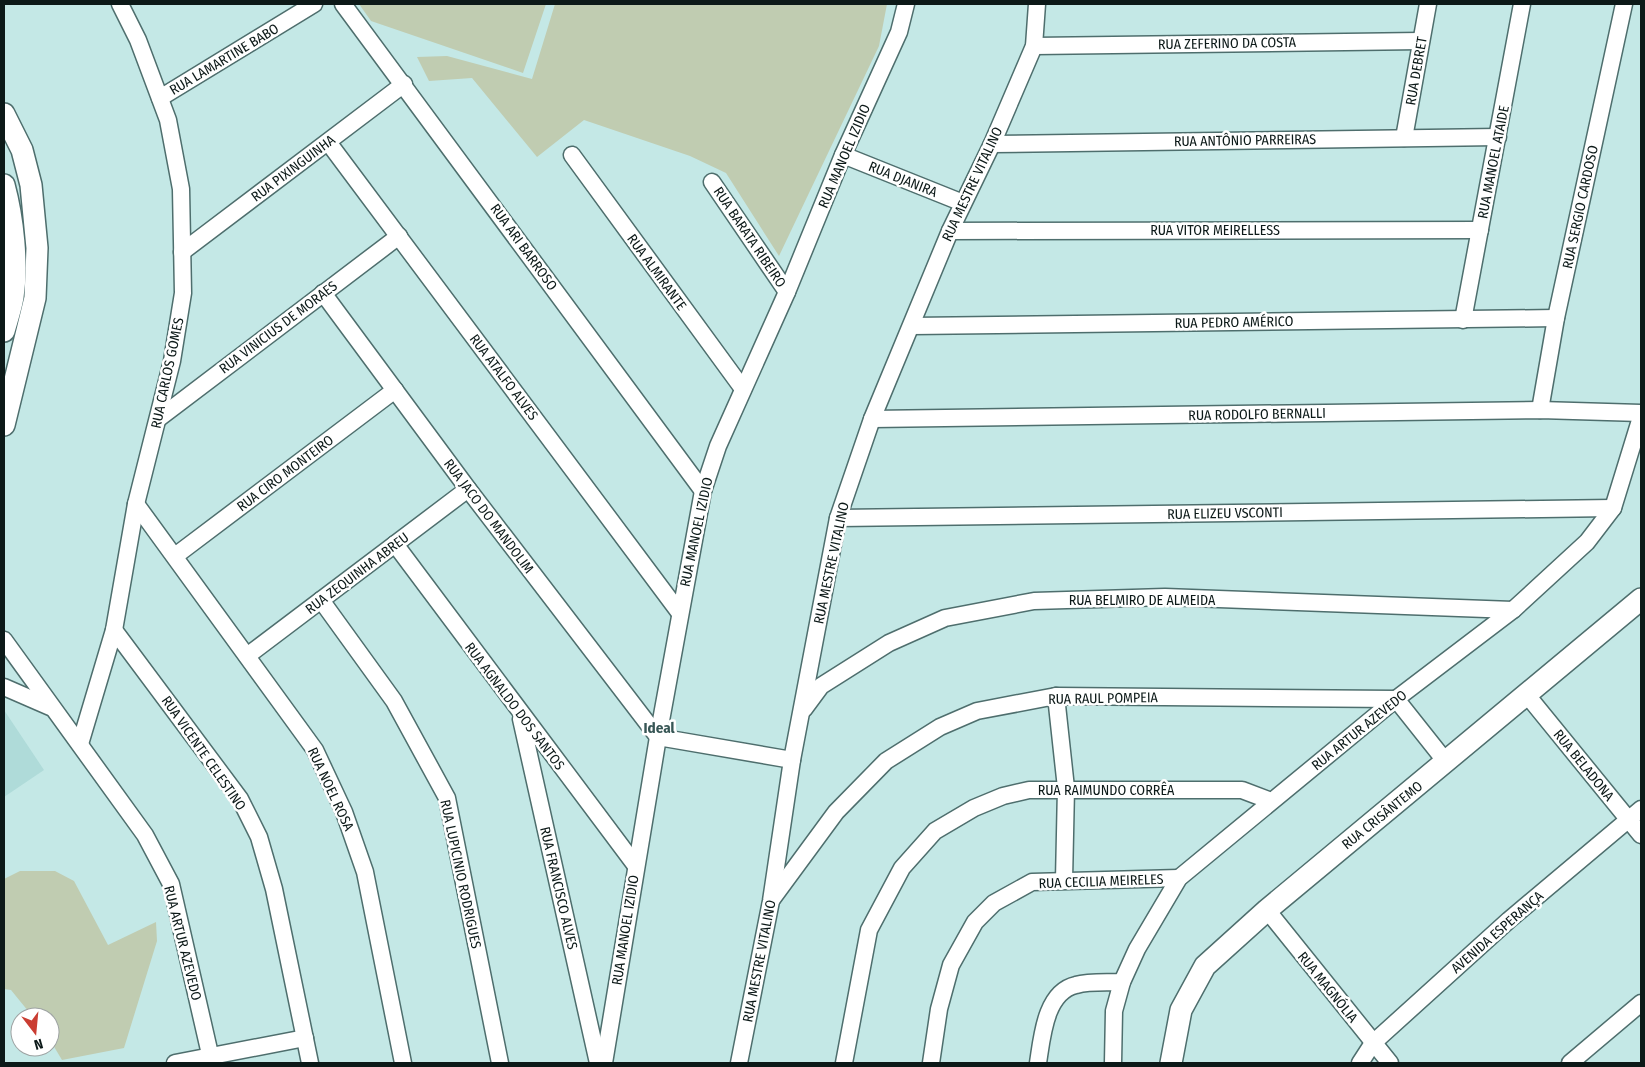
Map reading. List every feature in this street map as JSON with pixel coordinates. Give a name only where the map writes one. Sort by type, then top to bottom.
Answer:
[{"type":"main road","points":[[4,114],[22,150],[30,185],[37,248],[35,298],[4,425]]},
{"type":"main road","points":[[4,185],[10,214],[14,252],[13,297],[4,331]]},
{"type":"main road","name":"RUA CRISÂNTEMO","points":[[1171,1063],[1181,1010],[1205,966],[1267,910],[1444,759],[1527,695],[1641,599]]},
{"type":"street","name":"RUA CARLOS GOMES","points":[[80,744],[114,630],[136,504],[172,361],[183,293],[180,189],[168,120],[120,4]]},
{"type":"street","name":"RUA LAMARTINE BABO","points":[[160,98],[314,4]]},
{"type":"street","name":"RUA ARI BARROSO","points":[[343,4],[404,84],[702,491]]},
{"type":"street","name":"RUA MANOEL IZIDIO","points":[[604,1063],[679,612],[702,491],[718,446],[787,292],[843,155],[899,32],[906,4]]},
{"type":"street","name":"RUA MESTRE VITALINO","points":[[739,1063],[771,901],[792,760],[838,518],[872,418],[912,326],[950,231],[992,144],[1034,46],[1037,4]]},
{"type":"street","name":"RUA DEBRET","points":[[1404,138],[1428,4]]},
{"type":"street","name":"RUA MANOEL ATAIDE","points":[[1463,320],[1522,4]]},
{"type":"street","name":"RUA SERGIO CARDOSO","points":[[1540,410],[1556,318],[1624,4]]},
{"type":"street","name":"RUA ZEFERINO DA COSTA","points":[[1034,46],[1421,41]]},
{"type":"street","name":"RUA PIXINGUINHA","points":[[182,252],[404,84]]},
{"type":"street","name":"RUA ANTÔNIO PARREIRAS","points":[[992,144],[1498,137]]},
{"type":"street","name":"RUA ATALFO ALVES","points":[[328,142],[679,612]]},
{"type":"street","name":"RUA ALMIRANTE","points":[[572,155],[743,389]]},
{"type":"street","name":"RUA DJANIRA","points":[[843,155],[963,203]]},
{"type":"street","name":"RUA BARATA RIBEIRO","points":[[712,182],[787,292]]},
{"type":"street","name":"RUA VITOR MEIRELLESS","points":[[950,231],[1480,230]]},
{"type":"street","name":"RUA VINICIUS DE MORAES","points":[[158,419],[399,236]]},
{"type":"street","name":"RUA JACO DO MANDOLIM","points":[[323,293],[468,490],[658,737]]},
{"type":"street","name":"RUA PEDRO AMÉRICO","points":[[912,326],[1556,318]]},
{"type":"street","name":"RUA CIRO MONTEIRO","points":[[175,556],[394,390]]},
{"type":"street","name":"RUA RODOLFO BERNALLI","points":[[872,418],[1540,410],[1641,413]]},
{"type":"street","name":"RUA ARTUR AZEVEDO","points":[[1113,1063],[1114,1011],[1122,982],[1137,948],[1179,878],[1270,801],[1400,703],[1513,610],[1587,542],[1613,508],[1641,417]]},
{"type":"street","name":"RUA ZEQUINHA ABREU","points":[[247,656],[468,490]]},
{"type":"street","name":"RUA NOEL ROSA","points":[[136,504],[315,750],[344,812],[365,872],[403,1063]]},
{"type":"street","name":"RUA ELIZEU VSCONTI","points":[[838,518],[1613,508]]},
{"type":"street","name":"RUA AGNALDO DOS SANTOS","points":[[395,544],[636,866]]},
{"type":"street","name":"RUA BELMIRO DE ALMEIDA","points":[[802,711],[821,686],[889,643],[945,618],[1034,601],[1165,597],[1513,610]]},
{"type":"street","name":"RUA LUPICINIO RODRIGUES","points":[[321,600],[394,701],[447,798],[500,1063]]},
{"type":"street","name":"RUA VICENTE CELESTINO","points":[[114,630],[240,799],[259,837],[274,889],[310,1063]]},
{"type":"street","name":"RUA ARTUR AZEVEDO","points":[[4,640],[51,708],[80,744],[145,835],[171,884],[211,1060]]},
{"type":"street","points":[[10,690],[31,678]]},
{"type":"street","points":[[10,690],[51,708]]},
{"type":"street","name":"RUA BELADONA","points":[[1527,695],[1635,814],[1641,835]]},
{"type":"street","points":[[1056,696],[1066,788],[1064,880]]},
{"type":"street","name":"RUA RAUL POMPEIA","points":[[771,901],[836,812],[886,760],[940,727],[977,711],[1056,696],[1400,703]]},
{"type":"street","points":[[1400,703],[1444,759]]},
{"type":"street","name":"RUA FRANCISCO ALVES","points":[[520,712],[598,1063]]},
{"type":"street","points":[[658,737],[792,760]]},
{"type":"street","name":"RUA RAIMUNDO CORRÊA","points":[[844,1063],[869,930],[902,868],[935,831],[974,808],[1003,796],[1020,792],[1066,788],[1242,790],[1270,801]]},
{"type":"street","name":"AVENIDA ESPERANÇA","points":[[1360,1063],[1373,1043],[1509,920],[1635,814]]},
{"type":"street","name":"RUA CECILIA MEIRELES","points":[[931,1063],[939,1010],[952,965],[975,922],[994,903],[1032,882],[1179,878]]},
{"type":"street","name":"RUA MAGNÓLIA","points":[[1267,910],[1390,1063]]},
{"type":"street","points":[[1038,1063],[1049,1010],[1058,994],[1075,985],[1122,982]]},
{"type":"street","points":[[1570,1063],[1641,1003]]},
{"type":"street","points":[[175,1063],[211,1060],[306,1038]]},
{"type":"shaded area","points":[[4,710],[44,770],[4,797]]},
{"type":"green space","points":[[359,4],[546,4],[523,73],[371,21]]},
{"type":"green space","points":[[555,4],[887,4],[879,46],[779,256],[726,173],[690,156],[584,120],[537,157],[472,78],[429,81],[417,57],[447,56],[532,79]]},
{"type":"green space","points":[[20,871],[55,871],[74,881],[108,945],[156,922],[157,941],[124,1048],[62,1060],[60,1057],[60,1007],[25,1007],[11,990],[4,989],[4,879]]},
{"type":"district","name":"Ideal","points":[[659,728]]}]
